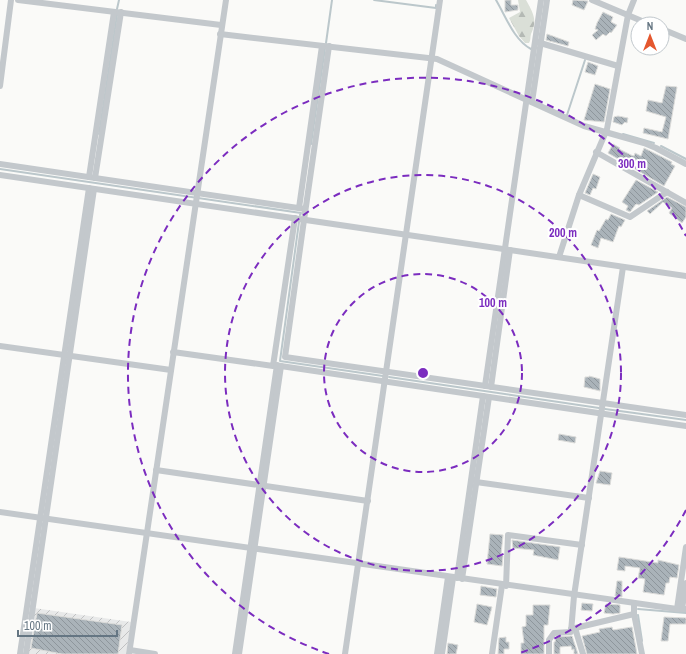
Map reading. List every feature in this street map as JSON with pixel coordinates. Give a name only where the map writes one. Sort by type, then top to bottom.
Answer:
[{"type":"street","points":[[0,86],[11,0]]},
{"type":"street","points":[[18,0],[221,25]]},
{"type":"street","points":[[155,654],[130,652],[221,25],[226,0]]},
{"type":"street","points":[[346,654],[440,0]]},
{"type":"street","points":[[538,43],[541,0]]},
{"type":"street","points":[[488,386],[529,101],[538,43],[547,0]]},
{"type":"street","points":[[592,0],[628,15]]},
{"type":"street","points":[[559,258],[579,195],[605,133],[628,15],[634,0]]},
{"type":"street","points":[[92,178],[118,12]]},
{"type":"street","points":[[670,33],[686,40]]},
{"type":"street","points":[[220,34],[432,58],[584,126],[650,145],[686,164]]},
{"type":"street","points":[[538,43],[618,66]]},
{"type":"street","points":[[325,46],[302,209],[304,220],[285,357],[686,415]]},
{"type":"street","points":[[596,152],[686,202]]},
{"type":"street","points":[[0,164],[92,178],[304,220],[686,276]]},
{"type":"street","points":[[0,175],[91,189],[302,209]]},
{"type":"street","points":[[20,654],[43,518],[91,189]]},
{"type":"street","points":[[579,195],[630,217],[668,192]]},
{"type":"street","points":[[235,654],[262,485],[296,218]]},
{"type":"street","points":[[583,654],[573,629],[574,596],[623,267]]},
{"type":"street","points":[[0,346],[171,370]]},
{"type":"street","points":[[173,352],[274,366],[277,365],[686,426]]},
{"type":"street","points":[[437,654],[476,482],[486,397]]},
{"type":"street","points":[[442,654],[486,397]]},
{"type":"street","points":[[156,470],[368,501]]},
{"type":"street","points":[[476,482],[589,498]]},
{"type":"street","points":[[0,512],[574,596],[682,609]]},
{"type":"street","points":[[26,654],[43,518]]},
{"type":"street","points":[[492,654],[504,585],[508,535],[582,545]]},
{"type":"street","points":[[682,609],[686,547]]},
{"type":"street","points":[[239,654],[252,549]]},
{"type":"street","points":[[682,609],[686,583]]},
{"type":"street","points":[[634,603],[634,614],[642,654]]},
{"type":"street","points":[[549,654],[548,640],[554,633],[571,632],[573,629],[634,614]]},
{"type":"shaded area","points":[[34,608],[131,622],[126,654],[27,654]]},
{"type":"green space","points":[[518,0],[526,0],[534,17],[534,25],[529,43],[525,43],[519,36],[509,18],[520,12]]},
{"type":"building","points":[[505,0],[511,0],[511,5],[518,5],[518,10],[505,12]]},
{"type":"building","points":[[573,0],[588,1],[584,10],[572,5]]},
{"type":"building","points":[[603,12],[613,17],[611,22],[617,25],[611,33],[610,32],[606,36],[603,34],[596,40],[592,35],[598,30],[595,29]]},
{"type":"building","points":[[547,34],[569,42],[568,46],[546,40]]},
{"type":"building","points":[[588,62],[598,66],[595,75],[585,72]]},
{"type":"building","points":[[595,84],[610,89],[604,122],[584,120]]},
{"type":"building","points":[[666,86],[677,87],[668,139],[643,133],[644,128],[662,132],[666,117],[646,111],[648,100],[662,103]]},
{"type":"building","points":[[618,116],[628,118],[627,123],[625,122],[622,125],[613,122],[614,117]]},
{"type":"building","points":[[613,144],[620,148],[619,149],[634,156],[635,153],[641,156],[644,148],[672,162],[671,164],[675,166],[664,186],[608,153]]},
{"type":"building","points":[[593,174],[600,177],[596,189],[593,188],[590,195],[585,193]]},
{"type":"building","points":[[636,180],[658,192],[639,205],[636,204],[630,212],[626,210],[628,206],[622,202]]},
{"type":"building","points":[[667,197],[686,207],[686,217],[682,223],[669,213],[672,208],[663,202],[650,214],[647,211]]},
{"type":"building","points":[[611,214],[625,220],[621,227],[619,226],[613,242],[601,238],[598,248],[591,245],[597,230],[599,231],[606,219],[608,220]]},
{"type":"building","points":[[589,376],[600,379],[600,391],[584,387],[585,377]]},
{"type":"building","points":[[559,434],[576,437],[575,443],[558,440]]},
{"type":"building","points":[[600,471],[612,473],[610,485],[596,483]]},
{"type":"building","points":[[490,534],[503,535],[501,555],[503,556],[502,566],[487,564]]},
{"type":"building","points":[[512,540],[560,547],[558,560],[533,555],[534,550],[513,548]]},
{"type":"building","points":[[619,557],[658,563],[658,560],[679,565],[677,578],[670,577],[669,583],[666,583],[664,595],[643,592],[645,579],[638,578],[640,568],[625,566],[625,571],[617,570]]},
{"type":"building","points":[[617,581],[622,581],[622,597],[615,596]]},
{"type":"building","points":[[481,586],[497,589],[496,597],[480,595]]},
{"type":"building","points":[[582,603],[593,604],[592,611],[581,610]]},
{"type":"building","points":[[477,604],[492,607],[487,625],[474,622]]},
{"type":"building","points":[[606,604],[620,605],[620,613],[604,613]]},
{"type":"building","points":[[533,605],[550,605],[548,625],[544,625],[544,654],[521,654],[521,643],[524,643],[522,627],[526,626],[526,615],[533,615]]},
{"type":"building","points":[[37,613],[122,625],[118,654],[62,654],[31,648]]},
{"type":"building","points":[[664,617],[686,618],[686,624],[670,624],[668,641],[661,641]]},
{"type":"building","points":[[612,627],[613,630],[632,627],[637,654],[587,654],[582,636],[600,632],[599,629]]},
{"type":"building","points":[[572,636],[578,654],[574,654],[574,649],[572,650],[571,646],[560,647],[560,654],[554,654],[554,642],[556,637]]},
{"type":"building","points":[[506,637],[506,642],[509,642],[509,649],[504,649],[504,654],[498,654],[499,638]]},
{"type":"building","points":[[448,643],[458,645],[456,654],[447,654]]},
{"type":"waterway","points":[[117,9],[119,0]]},
{"type":"waterway","points":[[326,43],[332,0]]},
{"type":"waterway","points":[[374,0],[436,8],[436,5]]},
{"type":"waterway","points":[[496,0],[515,34],[531,49]]},
{"type":"waterway","points":[[99,134],[117,15]]},
{"type":"waterway","points":[[311,144],[325,48]]},
{"type":"waterway","points":[[567,115],[585,60]]},
{"type":"waterway","points":[[623,134],[654,143]]},
{"type":"waterway","points":[[661,146],[686,159]]},
{"type":"waterway","points":[[0,169],[301,213],[300,215]]},
{"type":"waterway","points":[[299,222],[280,361],[383,376]]},
{"type":"waterway","points":[[389,377],[599,408]]},
{"type":"waterway","points":[[605,409],[686,420]]},
{"type":"waterway","points":[[638,609],[686,613]]},
{"type":"waterway","points":[[638,615],[642,641]]}]
